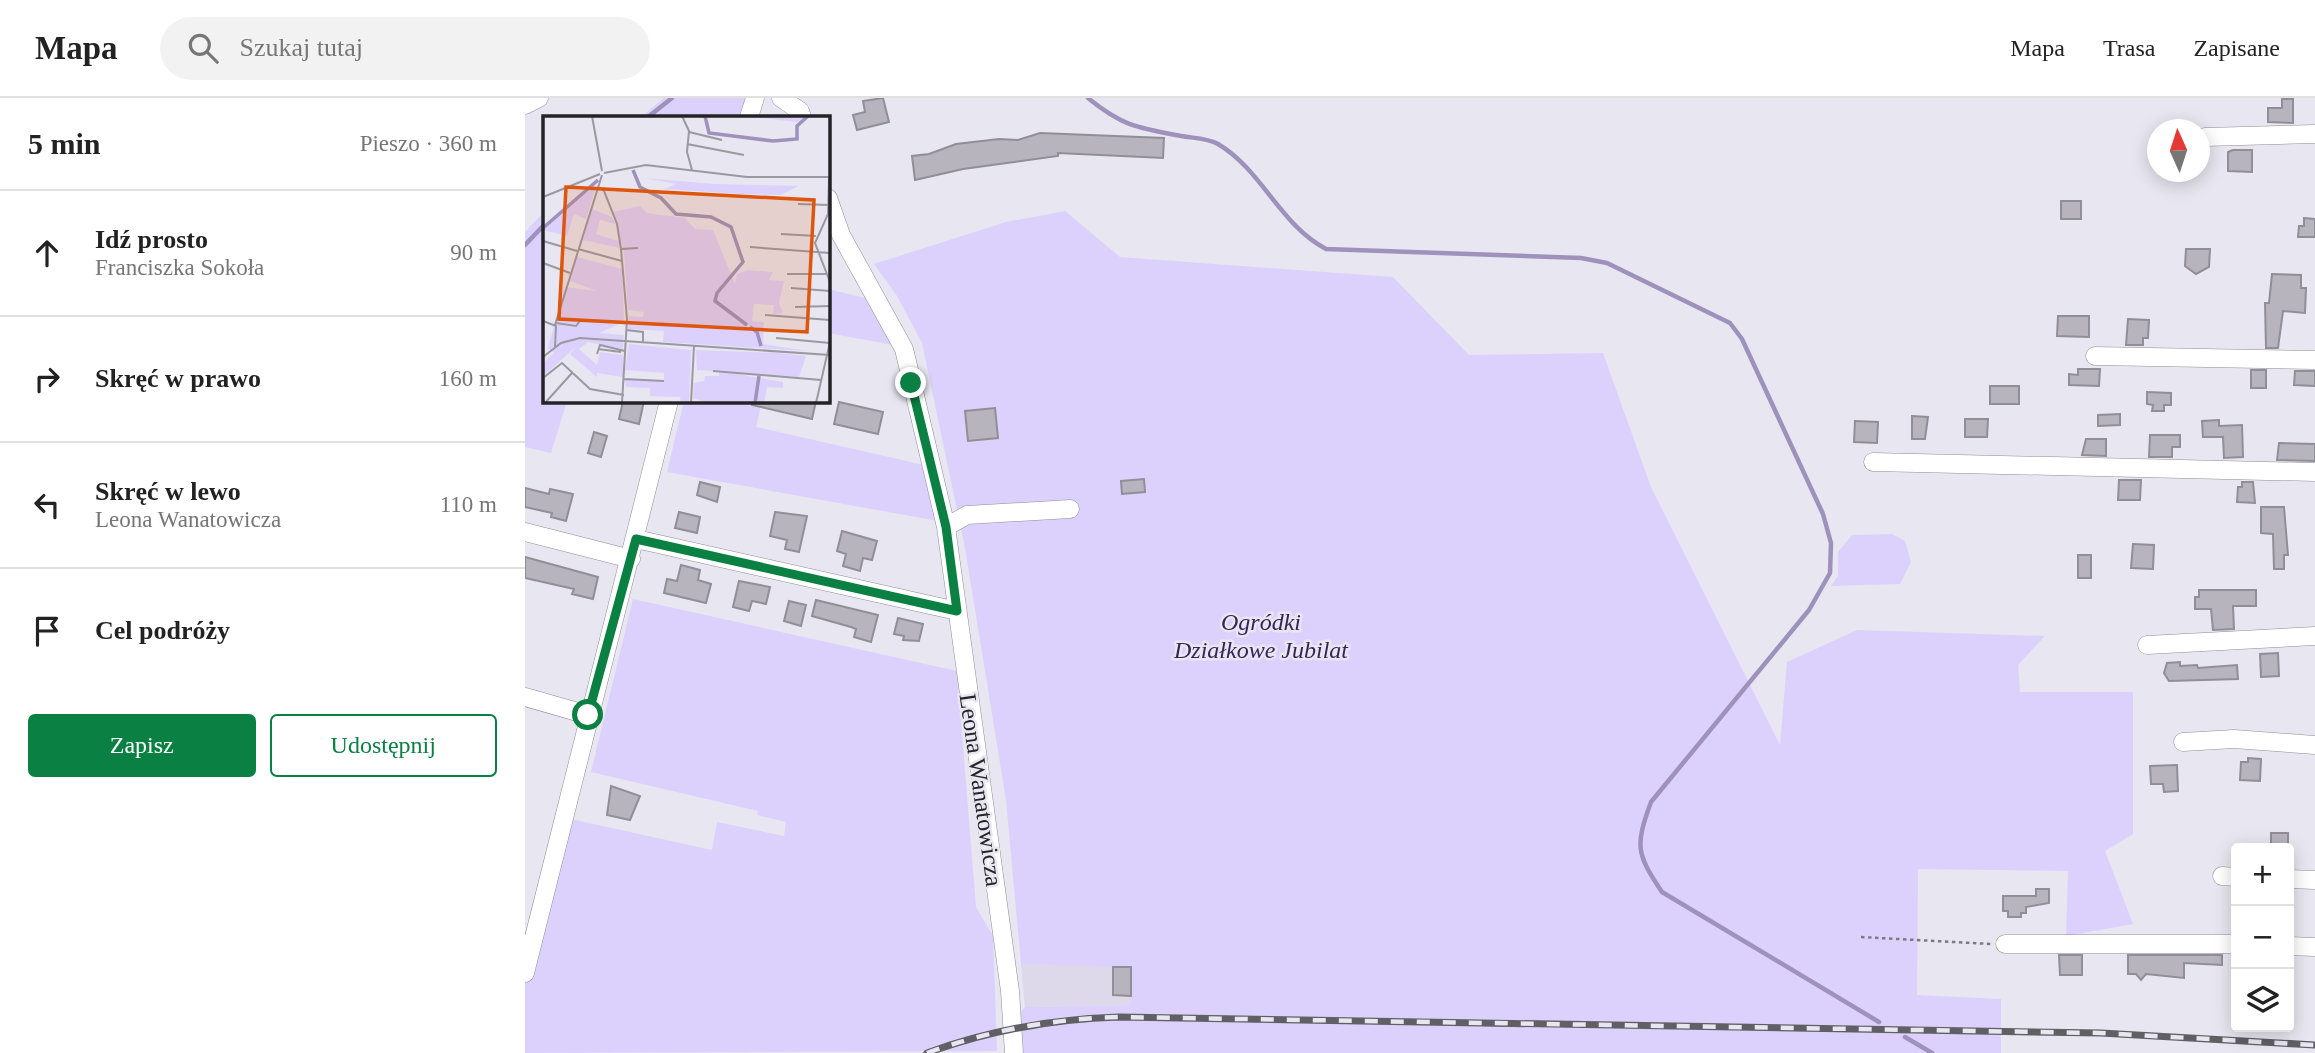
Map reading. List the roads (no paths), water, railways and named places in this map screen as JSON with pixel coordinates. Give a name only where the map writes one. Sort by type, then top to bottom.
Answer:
[{"type":"street","points":[[525,105],[539,98]]},
{"type":"street","points":[[749,116],[755,98]]},
{"type":"street","points":[[781,98],[800,111],[802,116]]},
{"type":"street","points":[[2210,137],[2315,134]]},
{"type":"street","name":"Leona Wanatowicza","points":[[829,201],[841,235],[904,349],[946,527],[1010,991],[1014,1053]]},
{"type":"street","points":[[2095,356],[2315,360]]},
{"type":"street","points":[[526,963],[588,715],[631,559],[669,402]]},
{"type":"street","points":[[1873,462],[2315,472]]},
{"type":"street","points":[[946,527],[967,515],[1069,509]]},
{"type":"street","points":[[525,532],[631,559]]},
{"type":"street","points":[[636,539],[957,611]]},
{"type":"street","points":[[2147,645],[2315,636]]},
{"type":"street","points":[[525,697],[588,715]]},
{"type":"street","points":[[2183,742],[2271,740],[2315,745]]},
{"type":"street","points":[[2294,879],[2315,880]]},
{"type":"street","points":[[2005,944],[2231,944]]},
{"type":"street","points":[[2294,946],[2315,947]]},
{"type":"waterway","points":[[649,116],[672,98]]},
{"type":"waterway","points":[[1088,98],[1111,115],[1131,124],[1218,144],[1247,168],[1296,226],[1326,249],[1581,258],[1607,263],[1730,323],[1742,339],[1823,514],[1831,543],[1830,573],[1809,610],[1651,802],[1642,829],[1641,849],[1647,868],[1662,892],[1879,1022]]},
{"type":"waterway","points":[[525,245],[543,226]]},
{"type":"waterway","points":[[1905,1037],[1932,1053]]},
{"type":"railway","points":[[927,1053],[1021,1027],[1119,1017],[2101,1033],[2315,1045]]},
{"type":"park label","name":"Ogródki Działkowe Jubilat","points":[[1261,636]]}]
